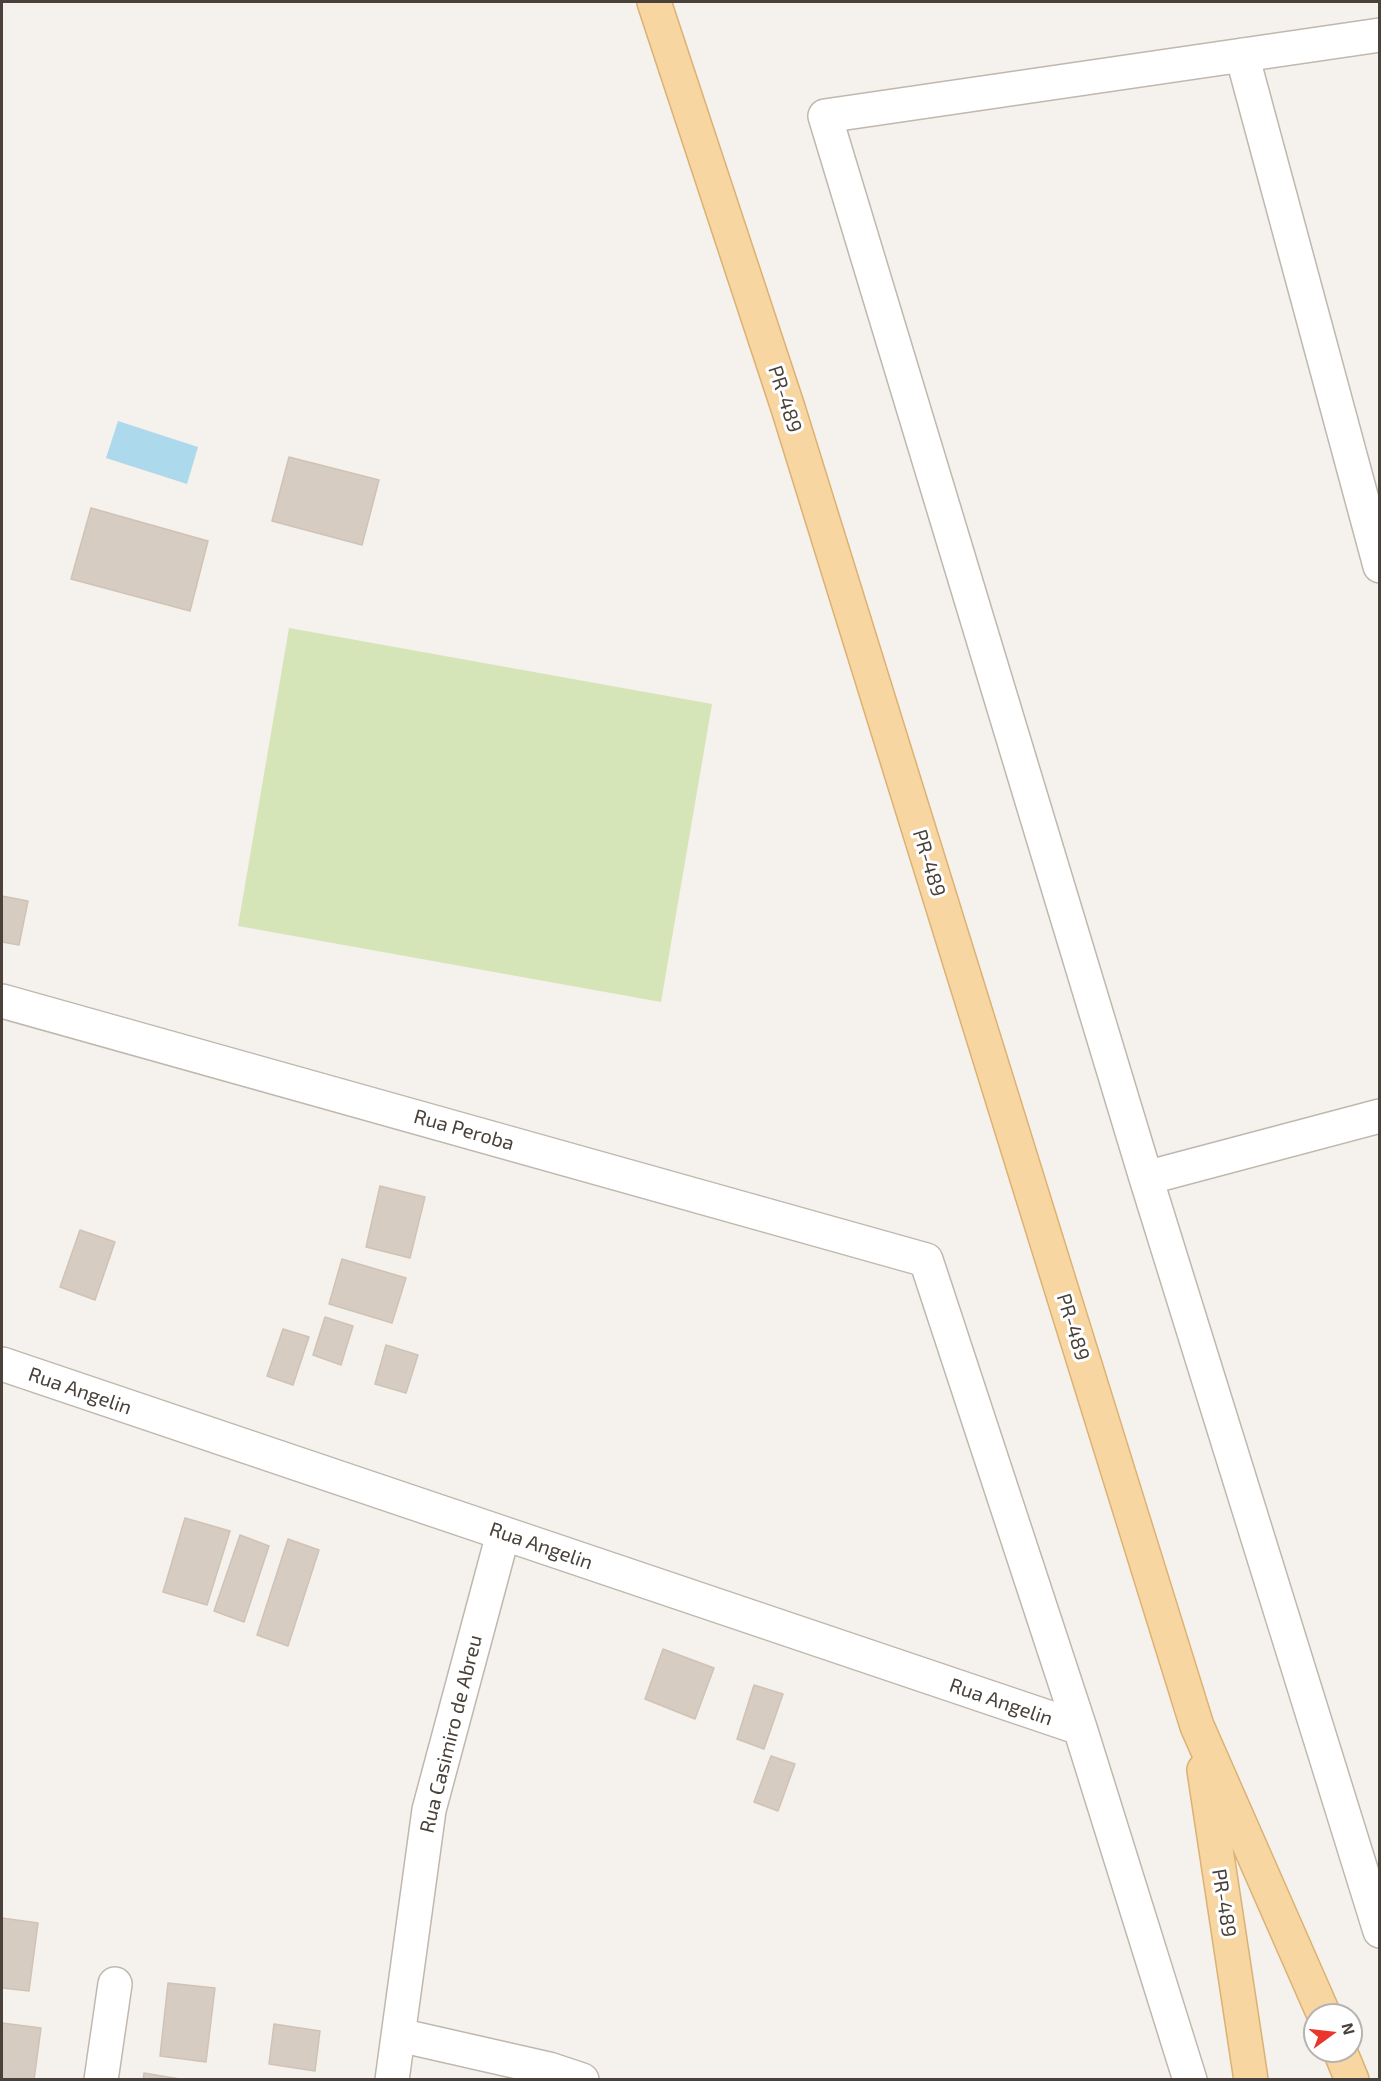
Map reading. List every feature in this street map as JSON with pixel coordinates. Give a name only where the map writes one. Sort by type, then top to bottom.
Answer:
[{"type":"main road","name":"PR-489","points":[[654,2],[792,419],[1197,1726],[1319,2003]]},
{"type":"main road","name":"PR-489","points":[[1197,1726],[1251,2079]]},
{"type":"main road","points":[[1345,2063],[1352,2079]]},
{"type":"street","points":[[1380,35],[825,116],[1146,1178],[1380,1932]]},
{"type":"street","points":[[1242,55],[1380,566]]},
{"type":"street","name":"Rua Peroba","points":[[2,1001],[926,1260],[1080,1728]]},
{"type":"street","points":[[1146,1178],[1380,1116]]},
{"type":"street","name":"Rua Angelin","points":[[2,1364],[1080,1728]]},
{"type":"street","name":"Rua Casimiro de Abreu","points":[[392,2079],[429,1809],[503,1534]]},
{"type":"street","points":[[1080,1728],[1190,2079]]},
{"type":"street","points":[[102,2079],[115,1984]]},
{"type":"street","points":[[399,2035],[549,2069],[582,2079]]},
{"type":"green space","points":[[289,628],[712,704],[661,1002],[238,926]]},
{"type":"water","points":[[118,421],[198,447],[187,484],[106,458]]},
{"type":"building","points":[[289,457],[379,480],[362,545],[272,521]]},
{"type":"building","points":[[91,508],[208,541],[190,611],[71,579]]},
{"type":"building","points":[[2,896],[28,901],[19,945],[2,942]]},
{"type":"building","points":[[380,1186],[425,1197],[410,1258],[366,1247]]},
{"type":"building","points":[[80,1230],[115,1242],[95,1300],[60,1287]]},
{"type":"building","points":[[342,1259],[406,1278],[392,1323],[329,1304]]},
{"type":"building","points":[[325,1317],[353,1326],[341,1365],[313,1355]]},
{"type":"building","points":[[283,1329],[309,1337],[293,1385],[267,1376]]},
{"type":"building","points":[[386,1345],[418,1355],[406,1393],[375,1384]]},
{"type":"building","points":[[185,1518],[230,1531],[207,1605],[163,1592]]},
{"type":"building","points":[[240,1535],[269,1546],[244,1622],[214,1611]]},
{"type":"building","points":[[288,1539],[319,1550],[288,1646],[257,1635]]},
{"type":"building","points":[[663,1649],[714,1668],[695,1719],[645,1699]]},
{"type":"building","points":[[754,1685],[783,1694],[764,1749],[737,1739]]},
{"type":"building","points":[[771,1756],[795,1764],[778,1811],[754,1802]]},
{"type":"building","points":[[2,1918],[38,1923],[29,1991],[2,1988]]},
{"type":"building","points":[[168,1983],[215,1988],[206,2062],[160,2056]]},
{"type":"building","points":[[2,2023],[41,2028],[34,2080],[2,2080]]},
{"type":"building","points":[[274,2024],[320,2031],[315,2071],[269,2064]]},
{"type":"building","points":[[144,2073],[186,2080],[143,2080]]}]
